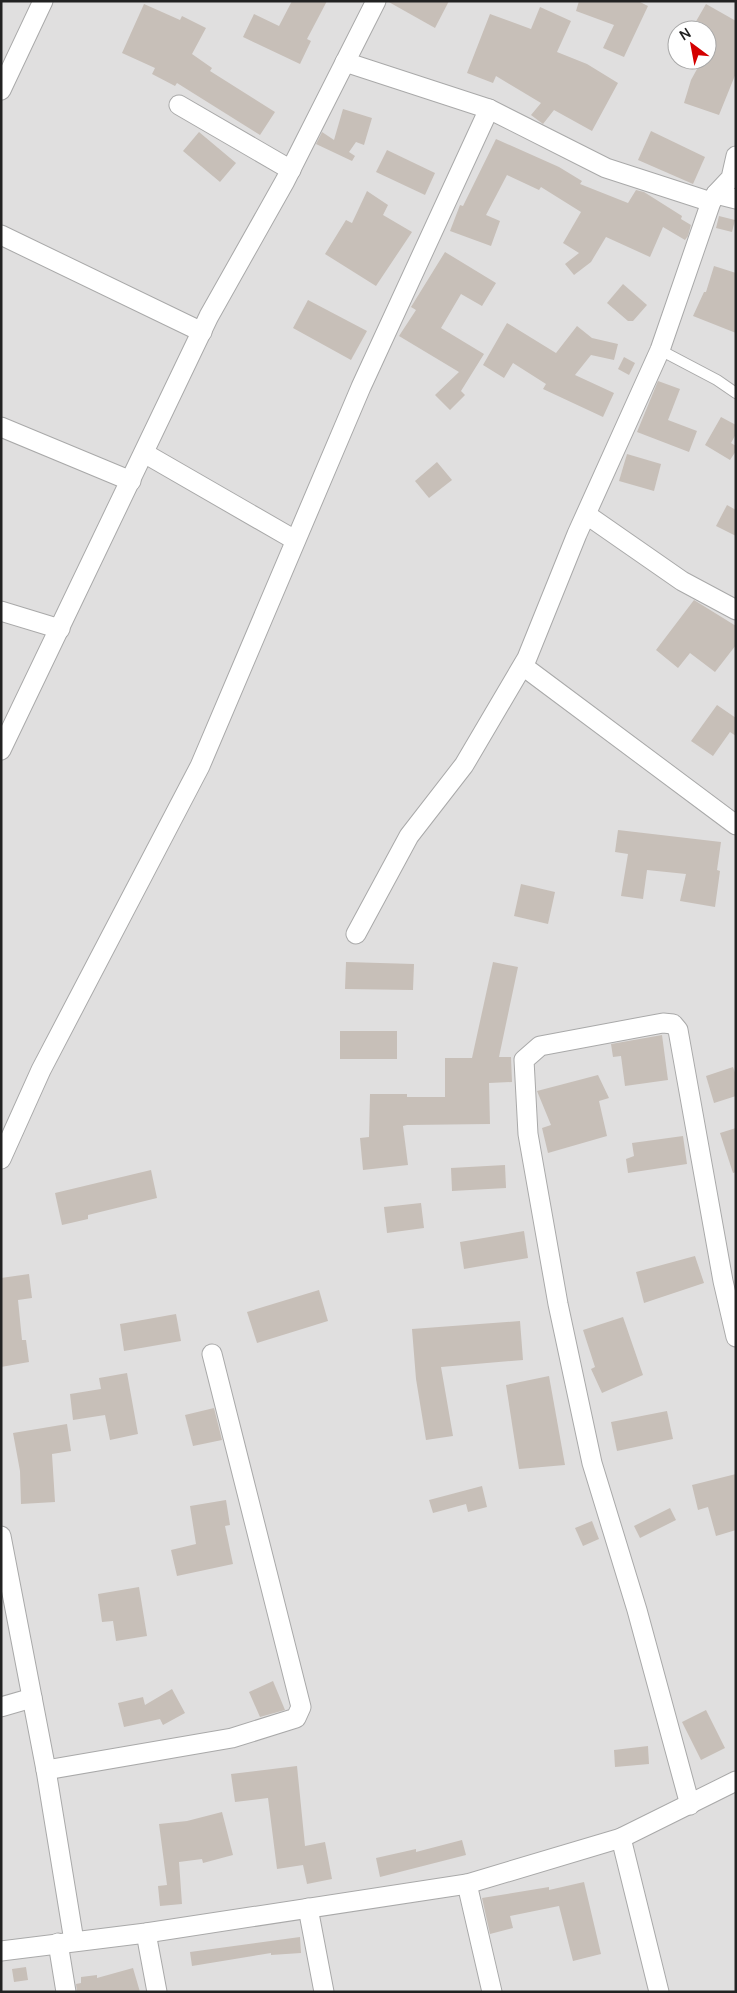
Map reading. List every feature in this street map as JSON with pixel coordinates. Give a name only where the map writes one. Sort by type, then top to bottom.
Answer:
[{"type":"street","points":[[1,90],[43,1]]},
{"type":"street","points":[[1,750],[209,316],[290,170],[376,1]]},
{"type":"street","points":[[345,62],[489,110],[606,168],[713,198],[736,199]]},
{"type":"street","points":[[179,105],[290,170]]},
{"type":"street","points":[[1,1159],[41,1070],[200,766],[360,387],[489,110]]},
{"type":"street","points":[[356,934],[409,836],[464,766],[523,666],[660,350],[713,198],[731,178],[736,156]]},
{"type":"street","points":[[1,235],[202,332]]},
{"type":"street","points":[[1,428],[131,480]]},
{"type":"street","points":[[144,454],[296,540]]},
{"type":"street","points":[[587,515],[682,581],[736,610]]},
{"type":"street","points":[[1,611],[60,629]]},
{"type":"street","points":[[523,666],[736,825]]},
{"type":"street","points":[[690,1805],[638,1610],[592,1462],[558,1304],[528,1134],[524,1060],[540,1046],[663,1023],[672,1024],[678,1030],[723,1281],[736,1337]]},
{"type":"street","points":[[46,1770],[232,1738],[296,1718],[299,1714],[301,1707],[212,1354]]},
{"type":"street","points":[[1,1536],[46,1770],[66,1942],[66,1992]]},
{"type":"street","points":[[1,1707],[32,1698]]},
{"type":"street","points":[[1,1951],[146,1933],[467,1884],[621,1838],[736,1781]]},
{"type":"street","points":[[621,1838],[659,1992]]},
{"type":"street","points":[[467,1884],[492,1992]]},
{"type":"street","points":[[308,1908],[324,1992]]},
{"type":"street","points":[[146,1933],[157,1992]]},
{"type":"lane","points":[[660,350],[717,380],[736,393]]},
{"type":"shaded area","points":[[1,1],[736,1],[736,1992],[1,1992]]},
{"type":"building","points":[[292,1],[327,1],[307,39],[311,41],[300,64],[243,37],[254,14],[279,26]]},
{"type":"building","points":[[387,1],[449,1],[435,28]]},
{"type":"building","points":[[579,1],[638,1],[648,6],[624,57],[603,48],[614,25],[576,11]]},
{"type":"building","points":[[144,4],[180,20],[182,16],[206,28],[192,54],[212,68],[210,71],[275,112],[260,135],[177,83],[175,86],[152,74],[155,68],[122,53]]},
{"type":"building","points":[[706,4],[736,21],[736,73],[719,115],[684,103],[691,80],[696,70],[717,70],[717,20],[697,20]]},
{"type":"building","points":[[540,7],[571,21],[557,52],[587,64],[618,83],[592,131],[554,110],[543,124],[531,115],[541,103],[496,76],[493,83],[467,73],[490,14],[531,29]]},
{"type":"building","points":[[343,109],[372,118],[364,145],[356,142],[349,152],[355,156],[352,161],[316,144],[322,132],[334,140]]},
{"type":"building","points":[[651,131],[705,157],[693,184],[638,160]]},
{"type":"building","points":[[199,132],[236,163],[220,182],[183,151]]},
{"type":"building","points":[[496,139],[559,167],[582,181],[580,184],[628,203],[636,190],[644,192],[682,216],[681,219],[691,225],[688,236],[685,240],[663,227],[650,257],[606,237],[591,262],[574,275],[565,264],[579,253],[563,243],[581,212],[541,187],[539,190],[507,175],[486,215],[500,221],[491,246],[450,231],[460,205],[463,206]]},
{"type":"building","points":[[387,150],[435,173],[425,195],[376,172]]},
{"type":"building","points":[[367,191],[388,205],[383,215],[412,232],[376,286],[325,254],[346,220],[352,223]]},
{"type":"building","points":[[719,216],[735,220],[732,232],[716,228]]},
{"type":"building","points":[[445,252],[496,283],[482,306],[461,294],[441,328],[484,354],[461,391],[465,395],[450,410],[435,395],[459,372],[399,336],[416,310],[411,307]]},
{"type":"building","points":[[714,266],[736,273],[736,333],[693,316],[704,292],[706,292]]},
{"type":"building","points":[[623,284],[647,305],[633,321],[628,321],[607,303]]},
{"type":"building","points":[[308,300],[367,331],[351,360],[293,328]]},
{"type":"building","points":[[507,323],[556,353],[577,326],[592,338],[618,344],[614,360],[591,355],[575,375],[614,393],[603,417],[543,389],[546,384],[513,363],[504,378],[483,365]]},
{"type":"building","points":[[624,357],[635,363],[629,375],[618,369]]},
{"type":"building","points":[[658,381],[680,389],[668,420],[697,431],[689,452],[637,432]]},
{"type":"building","points":[[721,417],[736,425],[736,434],[731,443],[736,446],[736,451],[730,460],[705,445]]},
{"type":"building","points":[[627,454],[661,464],[654,491],[619,481]]},
{"type":"building","points":[[437,462],[452,480],[429,498],[415,481]]},
{"type":"building","points":[[727,505],[736,510],[736,536],[716,526]]},
{"type":"building","points":[[694,600],[736,626],[736,645],[715,672],[690,653],[678,668],[656,650]]},
{"type":"building","points":[[717,705],[736,718],[736,736],[730,732],[713,756],[691,741]]},
{"type":"building","points":[[618,830],[721,842],[717,870],[720,871],[715,907],[680,901],[686,874],[647,870],[643,899],[621,896],[628,854],[615,852]]},
{"type":"building","points":[[521,884],[555,892],[548,924],[514,916]]},
{"type":"building","points":[[346,962],[414,964],[413,990],[345,989]]},
{"type":"building","points":[[493,962],[518,967],[499,1057],[511,1057],[512,1082],[489,1083],[490,1124],[403,1126],[408,1165],[363,1170],[360,1138],[369,1137],[370,1094],[407,1094],[407,1097],[445,1097],[445,1058],[472,1058]]},
{"type":"building","points":[[340,1031],[397,1031],[397,1059],[340,1059]]},
{"type":"building","points":[[662,1035],[668,1080],[625,1086],[621,1056],[613,1057],[611,1044]]},
{"type":"building","points":[[733,1067],[736,1075],[736,1096],[714,1103],[706,1076]]},
{"type":"building","points":[[598,1075],[609,1098],[599,1101],[607,1136],[548,1153],[542,1128],[551,1125],[537,1091]]},
{"type":"building","points":[[736,1128],[736,1172],[733,1173],[720,1133]]},
{"type":"building","points":[[683,1136],[687,1164],[628,1173],[626,1159],[634,1156],[632,1143]]},
{"type":"building","points":[[505,1165],[506,1188],[452,1191],[451,1168]]},
{"type":"building","points":[[151,1170],[157,1198],[88,1215],[88,1219],[62,1225],[55,1193]]},
{"type":"building","points":[[421,1203],[424,1228],[387,1233],[384,1207]]},
{"type":"building","points":[[524,1231],[528,1258],[464,1269],[460,1242]]},
{"type":"building","points":[[695,1256],[704,1283],[644,1303],[636,1272]]},
{"type":"building","points":[[29,1274],[32,1298],[18,1300],[22,1340],[26,1340],[29,1362],[1,1367],[1,1278]]},
{"type":"building","points":[[319,1290],[328,1321],[257,1343],[247,1312]]},
{"type":"building","points":[[176,1314],[181,1341],[124,1351],[120,1324]]},
{"type":"building","points":[[623,1317],[643,1375],[602,1393],[591,1369],[595,1367],[583,1330]]},
{"type":"building","points":[[520,1321],[523,1360],[441,1367],[453,1436],[426,1440],[416,1379],[412,1329]]},
{"type":"building","points":[[127,1373],[138,1434],[110,1440],[105,1415],[73,1420],[70,1394],[101,1389],[99,1378]]},
{"type":"building","points":[[549,1376],[565,1465],[519,1469],[506,1385]]},
{"type":"building","points":[[214,1408],[222,1440],[193,1446],[185,1415]]},
{"type":"building","points":[[667,1411],[673,1439],[617,1451],[611,1422]]},
{"type":"building","points":[[67,1424],[71,1451],[52,1454],[55,1502],[21,1504],[20,1471],[13,1433]]},
{"type":"building","points":[[736,1474],[736,1530],[716,1536],[708,1507],[698,1510],[692,1485]]},
{"type":"building","points":[[482,1486],[487,1507],[468,1512],[466,1504],[433,1513],[429,1500]]},
{"type":"building","points":[[226,1500],[230,1525],[225,1526],[233,1564],[177,1576],[171,1550],[196,1544],[190,1506]]},
{"type":"building","points":[[670,1508],[676,1520],[640,1538],[634,1526]]},
{"type":"building","points":[[592,1521],[599,1539],[583,1546],[575,1528]]},
{"type":"building","points":[[139,1587],[147,1636],[116,1641],[113,1621],[102,1622],[98,1594]]},
{"type":"building","points":[[273,1681],[285,1710],[260,1717],[249,1692]]},
{"type":"building","points":[[172,1689],[185,1713],[163,1725],[160,1719],[124,1727],[118,1703],[143,1697],[145,1705]]},
{"type":"building","points":[[706,1710],[725,1748],[701,1760],[682,1722]]},
{"type":"building","points":[[648,1746],[649,1764],[615,1767],[614,1750]]},
{"type":"building","points":[[297,1766],[305,1846],[325,1842],[332,1879],[307,1884],[303,1865],[277,1869],[268,1798],[235,1802],[231,1774]]},
{"type":"building","points":[[222,1812],[233,1855],[203,1863],[202,1859],[179,1862],[182,1904],[160,1906],[158,1886],[167,1885],[159,1824],[187,1821]]},
{"type":"building","points":[[462,1840],[466,1855],[380,1877],[376,1858],[416,1849],[416,1852]]},
{"type":"building","points":[[584,1882],[601,1954],[573,1961],[559,1906],[510,1916],[513,1928],[490,1934],[482,1898],[549,1887],[549,1890]]},
{"type":"building","points":[[300,1937],[301,1953],[271,1955],[271,1953],[192,1966],[190,1952]]},
{"type":"building","points":[[26,1967],[28,1980],[14,1982],[12,1969]]},
{"type":"building","points":[[133,1968],[140,1992],[77,1992],[76,1984],[81,1983],[81,1977],[97,1975],[97,1978]]}]
